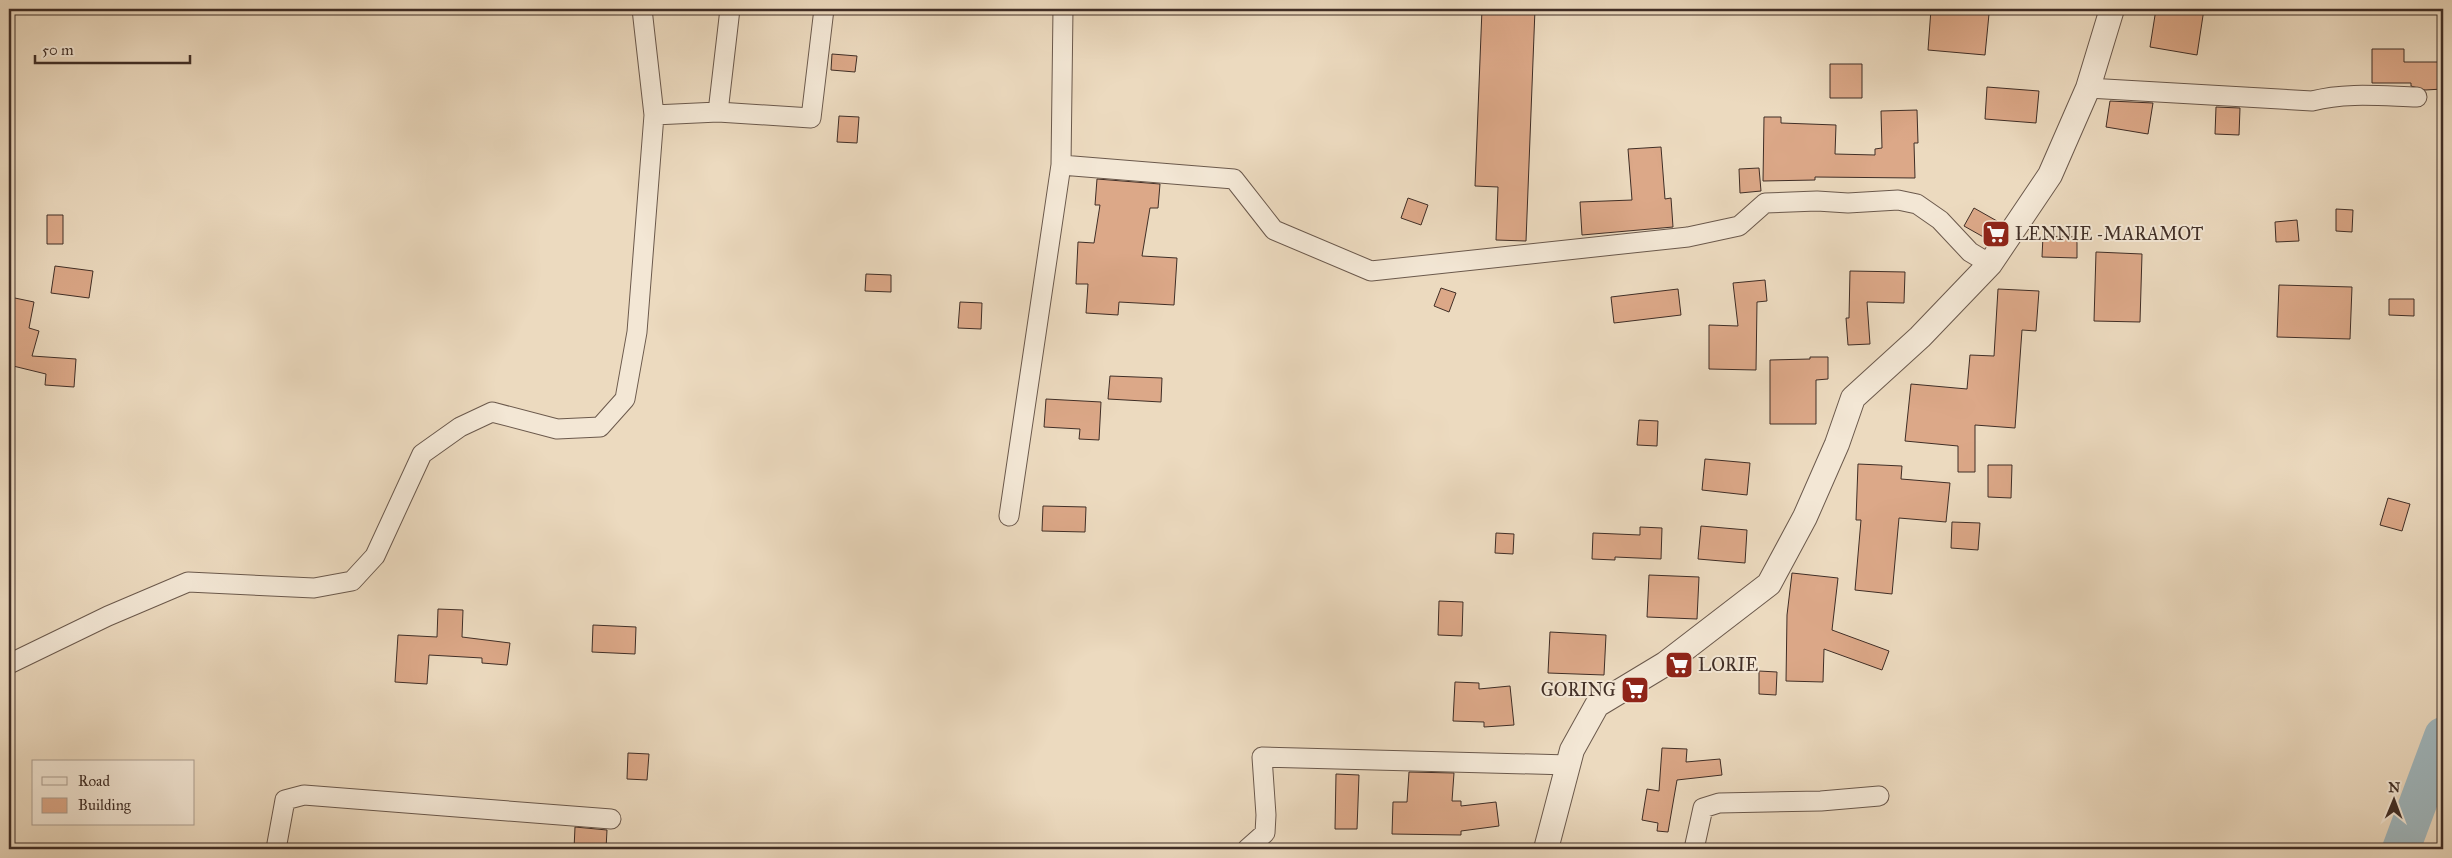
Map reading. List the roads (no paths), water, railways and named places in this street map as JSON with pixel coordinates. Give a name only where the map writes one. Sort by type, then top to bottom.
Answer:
[{"type":"street","points":[[9,664],[108,616],[188,582],[314,588],[352,581],[375,556],[422,454],[460,427],[492,412],[557,429],[600,427],[625,399],[635,342],[654,115],[642,9]]},
{"type":"street","points":[[718,112],[730,9]]},
{"type":"street","points":[[654,115],[718,112],[811,118],[824,9]]},
{"type":"street","points":[[1009,516],[1062,164],[1063,9]]},
{"type":"street","points":[[1546,849],[1572,750],[1597,705],[1665,664],[1769,584],[1805,517],[1837,444],[1853,398],[1920,337],[1990,264],[2050,175],[2088,88],[2112,9]]},
{"type":"street","points":[[2088,88],[2312,100],[2328,96],[2352,95],[2417,97]]},
{"type":"street","points":[[1062,164],[1234,179],[1274,230],[1371,270],[1688,237],[1738,226],[1765,202],[1816,201],[1848,203],[1898,200],[1917,204],[1940,220],[1970,252],[1990,264]]},
{"type":"street","points":[[1247,849],[1265,833],[1266,816],[1262,757],[1569,765]]},
{"type":"street","points":[[276,849],[285,800],[304,795],[611,819]]},
{"type":"street","points":[[1694,849],[1703,808],[1719,803],[1822,800],[1879,796]]},
{"type":"waterway","points":[[2401,849],[2443,736]]},
{"type":"place","name":"LENNIE -MARAMOT","points":[[1996,234]]},
{"type":"place","name":"LORIE","points":[[1679,665]]},
{"type":"place","name":"GORING","points":[[1635,690]]}]
